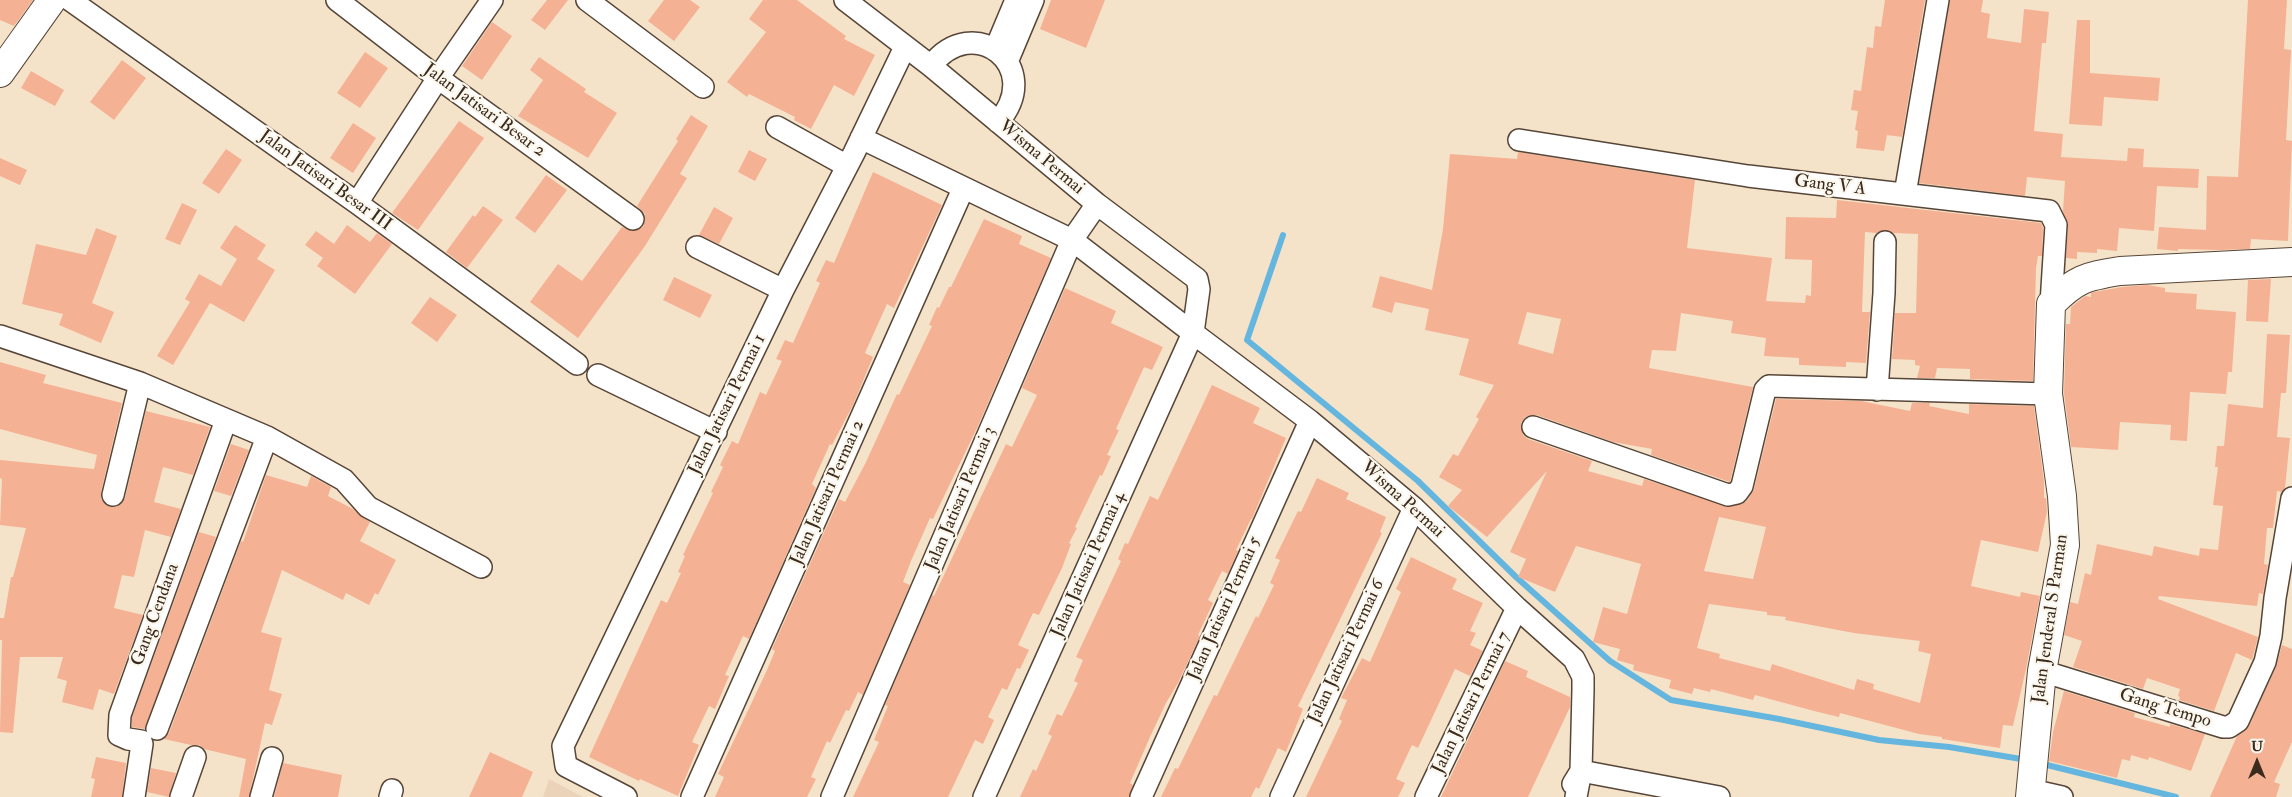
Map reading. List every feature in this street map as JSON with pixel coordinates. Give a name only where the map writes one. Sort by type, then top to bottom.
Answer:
[{"type":"street","points":[[0,73],[52,0]]},
{"type":"street","name":"Jalan Jatisari Besar III","points":[[70,0],[357,203],[577,364]]},
{"type":"street","name":"Jalan Jatisari Besar 2","points":[[338,0],[438,78],[633,219]]},
{"type":"street","points":[[357,203],[438,78],[492,0]]},
{"type":"street","points":[[587,0],[703,87]]},
{"type":"street","name":"Wisma Permai","points":[[845,0],[931,66],[1097,204],[1197,279],[1199,289],[1193,333]]},
{"type":"street","points":[[1001,56],[1016,0]]},
{"type":"street","points":[[1001,56],[1033,0]]},
{"type":"street","points":[[1905,194],[1938,0]]},
{"type":"street","points":[[931,66],[940,55],[960,45],[982,44],[1001,56],[1014,77],[1014,94],[1009,110],[998,122]]},
{"type":"street","name":"Jalan Jatisari Permai 1","points":[[626,797],[566,766],[563,746],[784,290],[905,47]]},
{"type":"street","points":[[777,127],[847,166]]},
{"type":"street","name":"Wisma Permai","points":[[861,138],[963,189],[1072,240],[1310,421],[1414,508],[1517,608],[1574,660],[1583,676],[1581,772],[1576,797]]},
{"type":"street","name":"Gang V A","points":[[1518,140],[1748,176],[2049,211],[2056,225],[2051,304]]},
{"type":"street","name":"Jalan Jatisari Permai 2","points":[[692,797],[963,189]]},
{"type":"street","name":"Jalan Jatisari Permai 3","points":[[832,797],[1072,240],[1097,204]]},
{"type":"street","points":[[1877,390],[1886,242]]},
{"type":"street","points":[[697,248],[784,290]]},
{"type":"street","points":[[2051,304],[2079,280],[2120,271],[2292,262]]},
{"type":"street","name":"Jalan Jenderal S Parman","points":[[2031,791],[2042,670],[2065,545],[2062,496],[2048,394],[2051,304]]},
{"type":"street","name":"Jalan Jatisari Permai 4","points":[[984,797],[1193,333]]},
{"type":"street","points":[[0,336],[140,383],[267,437],[344,480],[368,507],[481,567]]},
{"type":"street","points":[[598,375],[716,432]]},
{"type":"street","points":[[113,495],[140,383]]},
{"type":"street","points":[[1533,427],[1728,494],[1737,493],[1742,486],[1767,387],[1772,385],[1877,390],[2048,394]]},
{"type":"street","name":"Gang Cendana","points":[[134,797],[142,744],[141,740],[128,739],[119,735],[120,715],[226,420]]},
{"type":"street","name":"Jalan Jatisari Permai 5","points":[[1141,797],[1310,421]]},
{"type":"street","points":[[157,729],[267,437]]},
{"type":"street","name":"Gang Tempo","points":[[2042,670],[2223,727],[2229,727],[2238,721],[2265,662],[2271,636],[2275,598],[2292,498]]},
{"type":"street","name":"Jalan Jatisari Permai 6","points":[[1280,797],[1414,508]]},
{"type":"street","name":"Jalan Jatisari Permai 7","points":[[1426,797],[1517,608]]},
{"type":"street","points":[[181,797],[195,756]]},
{"type":"street","points":[[261,797],[272,758]]},
{"type":"street","points":[[1566,797],[1581,772],[1718,797]]},
{"type":"street","points":[[2031,791],[2062,797]]},
{"type":"shaded area","points":[[549,779],[583,797],[543,797]]},
{"type":"building","points":[[0,0],[33,0],[14,26],[0,20]]},
{"type":"building","points":[[547,0],[568,0],[545,30],[531,20]]},
{"type":"building","points":[[664,0],[690,0],[700,7],[674,41],[648,21]]},
{"type":"building","points":[[763,0],[797,0],[846,36],[844,39],[875,55],[854,96],[834,85],[811,129],[794,120],[795,117],[749,94],[747,97],[727,82],[766,32],[749,19]]},
{"type":"building","points":[[1051,0],[1105,0],[1086,48],[1040,29]]},
{"type":"building","points":[[1885,0],[1925,0],[1902,137],[1887,135],[1884,151],[1856,148],[1858,131],[1855,130],[1858,111],[1851,110],[1854,90],[1861,91],[1867,47],[1873,48],[1875,26],[1881,27]]},
{"type":"building","points":[[1950,0],[1983,0],[1981,12],[1990,14],[1987,38],[2021,43],[2024,9],[2049,12],[2046,43],[2042,43],[2034,131],[2063,134],[2061,157],[2127,161],[2128,148],[2144,149],[2143,167],[2199,169],[2198,188],[2157,186],[2154,231],[2119,228],[2117,251],[2097,249],[2097,253],[2077,252],[2077,259],[2066,258],[2068,226],[2063,211],[2065,181],[2027,177],[2025,196],[1919,183]]},
{"type":"building","points":[[2248,0],[2287,0],[2284,49],[2291,50],[2286,140],[2292,141],[2288,241],[2251,239],[2250,249],[2178,249],[2178,251],[2157,249],[2159,227],[2206,230],[2207,176],[2238,177]]},
{"type":"building","points":[[2077,20],[2090,20],[2090,73],[2160,78],[2158,101],[2104,97],[2102,126],[2069,124]]},
{"type":"building","points":[[492,22],[512,36],[482,80],[462,66]]},
{"type":"building","points":[[365,52],[388,68],[360,108],[337,93]]},
{"type":"building","points":[[539,57],[586,89],[584,92],[617,113],[588,158],[518,116],[543,80],[530,70]]},
{"type":"building","points":[[122,60],[146,78],[114,120],[90,102]]},
{"type":"building","points":[[31,71],[64,90],[55,106],[21,88]]},
{"type":"building","points":[[691,115],[708,126],[680,174],[687,178],[645,246],[578,338],[530,302],[558,264],[582,281],[622,227],[632,231],[643,227],[645,214],[637,206],[678,141],[676,139]]},
{"type":"building","points":[[459,121],[484,138],[418,230],[392,213]]},
{"type":"building","points":[[353,123],[376,138],[353,173],[330,158]]},
{"type":"building","points":[[226,149],[242,160],[219,194],[202,183]]},
{"type":"building","points":[[749,150],[767,159],[755,181],[738,172]]},
{"type":"building","points":[[1518,152],[1695,180],[1687,248],[1772,258],[1766,301],[1805,303],[1806,295],[1811,296],[1812,260],[1785,259],[1786,217],[1836,218],[1837,200],[2041,223],[2043,228],[2042,256],[2038,256],[2036,268],[2033,381],[1970,379],[1970,369],[1937,368],[1935,378],[1917,378],[1920,366],[1915,365],[1915,360],[1892,359],[1895,313],[1916,313],[1918,234],[1893,233],[1885,230],[1877,233],[1865,232],[1862,312],[1870,312],[1866,363],[1846,362],[1846,367],[1799,365],[1799,358],[1764,356],[1766,338],[1731,333],[1733,321],[1681,313],[1676,351],[1652,350],[1649,368],[1753,387],[1730,482],[1651,455],[1652,449],[1613,442],[1537,415],[1525,417],[1521,423],[1523,435],[1528,439],[1592,461],[1588,471],[1642,486],[1644,479],[1730,507],[1747,501],[1754,489],[1776,399],[1861,401],[1910,411],[1912,403],[1930,403],[1929,406],[1969,414],[1969,404],[2034,406],[2047,512],[2038,552],[1981,540],[1971,586],[2020,597],[2021,592],[2040,596],[2013,726],[2003,725],[2000,748],[1919,734],[1840,713],[1839,717],[1755,695],[1753,700],[1711,689],[1710,692],[1694,688],[1692,694],[1669,688],[1671,680],[1633,670],[1634,665],[1617,660],[1620,649],[1593,642],[1603,607],[1627,614],[1641,564],[1576,546],[1555,592],[1518,577],[1526,559],[1510,552],[1547,471],[1487,537],[1448,506],[1462,490],[1439,477],[1453,454],[1458,456],[1479,419],[1476,417],[1494,385],[1459,375],[1469,339],[1425,330],[1429,309],[1395,302],[1392,313],[1372,307],[1380,276],[1432,290],[1443,229],[1450,154],[1517,159]],"holes":[[[1527,312],[1561,319],[1553,354],[1518,344]],[[1719,517],[1766,527],[1753,579],[1704,571]],[[1709,604],[1767,612],[1767,615],[1786,617],[1785,620],[1854,633],[1920,641],[1918,651],[1931,654],[1920,703],[1873,689],[1874,684],[1857,679],[1854,690],[1772,664],[1770,671],[1719,658],[1720,654],[1697,648]]]},
{"type":"building","points":[[0,158],[27,170],[20,185],[0,176]]},
{"type":"building","points":[[873,172],[942,205],[894,308],[887,304],[865,353],[873,357],[853,405],[832,445],[830,444],[812,484],[816,488],[749,639],[743,636],[725,675],[729,676],[715,709],[709,706],[692,742],[699,745],[678,796],[640,779],[639,781],[589,757],[661,600],[667,603],[681,573],[678,572],[685,556],[683,555],[713,493],[711,492],[723,467],[720,465],[732,441],[738,444],[760,392],[766,395],[782,361],[776,359],[785,340],[793,343],[820,283],[816,281],[826,260],[834,263]]},
{"type":"building","points":[[546,175],[567,190],[535,233],[515,218]]},
{"type":"building","points":[[182,203],[197,210],[180,245],[165,239]]},
{"type":"building","points":[[483,206],[503,220],[467,268],[446,252],[473,215],[475,217]]},
{"type":"building","points":[[714,207],[733,218],[719,244],[699,235]]},
{"type":"building","points":[[984,219],[1022,236],[1019,244],[1051,258],[978,426],[933,519],[930,518],[911,561],[903,582],[910,585],[863,695],[858,692],[849,711],[846,710],[830,743],[827,741],[811,777],[816,779],[807,797],[715,797],[724,777],[718,774],[767,670],[775,651],[772,649],[839,499],[845,502],[866,462],[897,394],[899,395],[932,326],[929,325],[937,307],[939,308],[949,287],[951,287]]},
{"type":"building","points":[[235,225],[266,245],[257,259],[275,270],[244,322],[210,303],[173,365],[157,356],[190,302],[185,299],[199,274],[221,286],[237,259],[220,248]]},
{"type":"building","points":[[347,225],[370,242],[377,233],[392,244],[355,294],[317,266],[323,258],[305,245],[316,231],[334,244]]},
{"type":"building","points":[[96,228],[117,236],[92,303],[114,312],[101,343],[59,325],[63,314],[22,304],[36,244],[86,255]]},
{"type":"building","points":[[674,277],[712,295],[700,318],[663,300]]},
{"type":"building","points":[[2271,279],[2268,322],[2246,321],[2248,280]]},
{"type":"building","points":[[2147,285],[2165,288],[2165,292],[2197,294],[2196,309],[2236,312],[2232,372],[2228,372],[2226,394],[2190,392],[2187,441],[2170,440],[2171,425],[2120,422],[2118,450],[2071,447],[2064,393],[2066,324],[2070,324],[2071,307],[2085,296],[2091,297],[2091,293],[2094,292]]},
{"type":"building","points":[[1065,288],[1116,311],[1111,323],[1163,347],[1152,370],[1144,367],[1116,429],[1119,430],[1107,455],[1111,456],[1075,527],[1077,528],[1069,543],[1071,544],[1062,568],[1039,615],[1033,613],[1018,645],[1029,650],[1020,669],[1017,668],[1007,690],[1002,688],[988,717],[994,720],[983,744],[975,740],[948,797],[853,797],[879,742],[874,740],[888,706],[885,705],[932,595],[934,596],[1006,444],[1012,447],[1037,395],[1022,388]]},
{"type":"building","points":[[430,297],[457,315],[437,342],[411,323]]},
{"type":"building","points":[[2267,334],[2290,335],[2286,393],[2281,393],[2277,437],[2290,438],[2285,488],[2282,492],[2277,491],[2273,528],[2267,528],[2264,564],[2268,565],[2263,594],[2259,593],[2257,606],[2159,596],[2158,599],[2258,637],[2252,660],[2236,653],[2214,711],[2179,700],[2180,689],[2147,678],[2143,689],[2073,667],[2082,641],[2064,635],[2070,602],[2078,604],[2085,573],[2091,575],[2097,544],[2152,556],[2154,546],[2199,556],[2200,548],[2218,550],[2223,506],[2213,505],[2218,467],[2215,467],[2217,446],[2224,446],[2228,404],[2263,408]]},
{"type":"building","points":[[0,362],[46,375],[43,383],[122,403],[101,492],[101,499],[110,507],[117,507],[125,498],[146,411],[210,427],[193,475],[163,467],[154,502],[181,509],[171,537],[145,530],[134,577],[122,575],[114,608],[143,615],[114,694],[99,689],[93,710],[62,702],[67,681],[57,678],[63,657],[20,657],[13,733],[0,732],[2,640],[0,640],[0,618],[4,618],[11,577],[13,577],[26,528],[0,525],[2,479],[0,478],[0,460],[94,469],[97,455],[0,429]]},
{"type":"building","points":[[1212,385],[1260,408],[1253,423],[1286,438],[1252,519],[1236,550],[1238,551],[1228,574],[1222,571],[1208,600],[1213,603],[1198,635],[1200,636],[1150,737],[1130,783],[1133,785],[1129,797],[1020,797],[1033,769],[1036,771],[1052,736],[1048,734],[1057,714],[1062,716],[1078,683],[1074,681],[1083,660],[1076,657],[1121,561],[1118,559],[1125,543],[1128,544],[1150,496],[1158,500]]},
{"type":"building","points":[[231,444],[249,450],[231,496],[214,491]]},
{"type":"building","points":[[266,475],[307,487],[311,476],[331,487],[328,496],[353,509],[370,522],[360,541],[396,560],[378,595],[375,593],[369,605],[346,593],[343,600],[282,570],[261,632],[282,638],[269,690],[282,694],[272,725],[265,723],[249,797],[239,797],[246,759],[204,749],[199,745],[164,739],[169,733],[241,541],[243,542]]},
{"type":"building","points":[[1317,478],[1349,493],[1346,499],[1386,517],[1380,532],[1382,533],[1298,706],[1303,709],[1286,752],[1278,748],[1259,789],[1256,787],[1251,797],[1161,797],[1175,768],[1178,769],[1214,695],[1217,696],[1256,616],[1258,618],[1274,585],[1270,583],[1280,560],[1275,558],[1298,511],[1301,512]]},
{"type":"building","points":[[199,532],[216,537],[145,729],[132,727],[132,717]]},
{"type":"building","points":[[1411,557],[1457,579],[1452,589],[1483,603],[1470,631],[1476,633],[1470,645],[1483,651],[1470,676],[1455,669],[1418,748],[1412,745],[1396,779],[1405,783],[1398,797],[1306,797],[1342,721],[1339,719],[1347,700],[1341,698],[1362,658],[1370,662],[1401,592],[1396,589]]},
{"type":"building","points":[[2282,645],[2292,649],[2292,742],[2274,782],[2280,784],[2276,797],[2210,797],[2237,736],[2249,726],[2276,667]]},
{"type":"building","points":[[1505,661],[1528,671],[1526,677],[1570,697],[1570,707],[1528,797],[1441,797]]},
{"type":"building","points":[[2064,691],[2135,713],[2134,717],[2170,727],[2170,724],[2205,734],[2191,771],[2149,757],[2148,760],[2131,755],[2130,761],[2122,759],[2117,778],[2049,761],[2053,732]]},
{"type":"building","points":[[490,752],[533,772],[522,797],[469,797]]},
{"type":"building","points":[[96,757],[126,763],[122,797],[91,797],[95,779],[91,778]]},
{"type":"building","points":[[283,763],[342,775],[338,797],[274,797]]},
{"type":"building","points":[[151,768],[176,773],[169,797],[147,792]]},
{"type":"waterway","points":[[1283,235],[1247,340],[1418,481],[1516,577],[1610,661],[1671,700],[1779,719],[1879,740],[1949,747],[2027,760]]},
{"type":"waterway","points":[[2039,763],[2176,797]]}]
